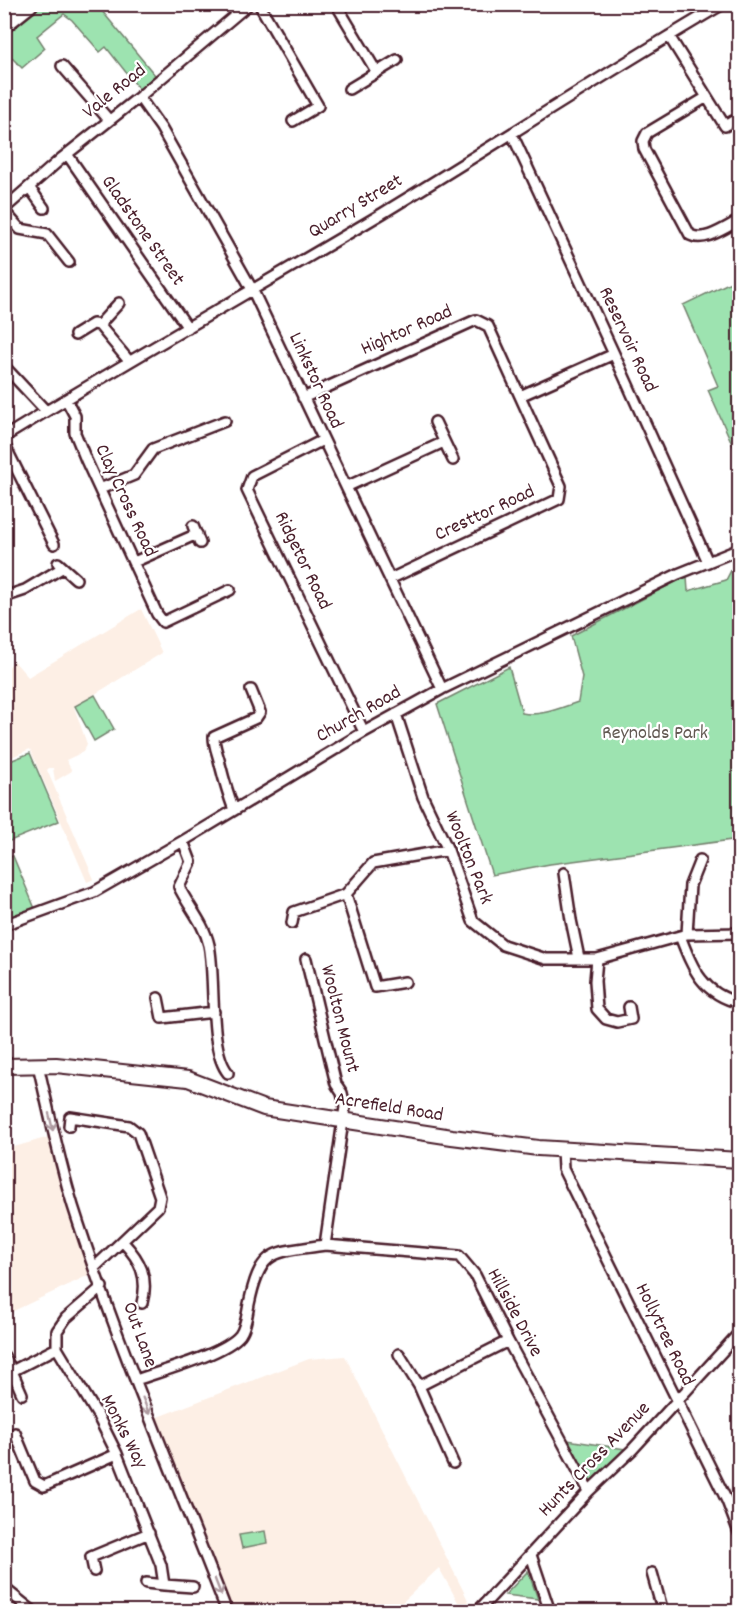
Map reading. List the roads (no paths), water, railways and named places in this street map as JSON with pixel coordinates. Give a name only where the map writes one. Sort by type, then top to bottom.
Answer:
[{"type":"highway","points":[[4,24],[29,4]]},
{"type":"main road","name":"Acrefield Road","points":[[4,1066],[38,1065],[188,1079],[264,1108],[452,1137],[562,1149],[740,1160]]},
{"type":"street","name":"Vale Road","points":[[4,210],[67,154],[139,98],[249,4]]},
{"type":"street","points":[[259,4],[318,106],[293,121]]},
{"type":"street","points":[[336,4],[376,71]]},
{"type":"street","name":"Quarry Street","points":[[4,437],[253,291],[723,4]]},
{"type":"street","points":[[669,36],[725,126]]},
{"type":"street","points":[[349,89],[397,60]]},
{"type":"street","points":[[62,66],[109,120]]},
{"type":"street","points":[[707,97],[647,133],[643,141],[644,149],[690,235],[695,238],[703,237],[740,220]]},
{"type":"street","name":"Linkstor Road","points":[[139,98],[161,128],[253,291],[442,689]]},
{"type":"street","name":"Reservoir Road","points":[[512,134],[708,562]]},
{"type":"street","name":"Gladstone Street","points":[[67,154],[188,328]]},
{"type":"street","points":[[29,187],[44,208]]},
{"type":"street","points":[[4,210],[20,229],[46,234],[69,262]]},
{"type":"street","points":[[99,325],[119,303]]},
{"type":"street","name":"Hightor Road","points":[[303,398],[476,320],[488,326],[520,396]]},
{"type":"street","points":[[75,334],[93,324],[99,325],[129,362]]},
{"type":"street","points":[[520,396],[614,354]]},
{"type":"street","points":[[4,366],[46,411]]},
{"type":"street","name":"Cresttor Road","points":[[390,579],[560,499],[561,486],[520,396]]},
{"type":"street","name":"Clay Cross Road","points":[[67,401],[75,416],[75,434],[157,614],[163,622],[230,590]]},
{"type":"street","points":[[100,489],[134,475],[153,449],[225,421]]},
{"type":"street","points":[[435,422],[453,460]]},
{"type":"street","points":[[199,431],[203,441]]},
{"type":"street","name":"Ridgetor Road","points":[[323,440],[252,476],[247,490],[364,732]]},
{"type":"street","points":[[346,487],[444,442]]},
{"type":"street","points":[[4,444],[54,544]]},
{"type":"street","points":[[134,562],[197,534]]},
{"type":"street","name":"Church Road","points":[[4,925],[94,892],[364,732],[442,689],[678,574],[740,549]]},
{"type":"street","points":[[4,597],[25,590],[60,565],[76,579]]},
{"type":"street","points":[[234,810],[223,780],[220,762],[214,747],[214,737],[256,718],[260,712],[251,690]]},
{"type":"street","name":"Woolton Park","points":[[396,714],[423,797],[448,850],[473,921],[503,945],[546,959],[597,959],[684,935],[740,933]]},
{"type":"street","points":[[183,841],[191,862],[178,886],[204,930],[209,945],[214,979],[214,1012],[219,1056],[228,1073]]},
{"type":"street","points":[[292,923],[294,912],[346,894],[373,863],[448,850]]},
{"type":"street","points":[[700,860],[690,885],[684,935],[691,965],[704,985],[727,1000],[740,1003]]},
{"type":"street","points":[[564,873],[579,958]]},
{"type":"street","points":[[346,894],[375,987],[405,982]]},
{"type":"street","name":"Woolton Mount","points":[[306,959],[336,1084],[342,1093],[345,1107],[342,1121]]},
{"type":"street","points":[[597,959],[594,981],[597,1009],[606,1019],[623,1022],[631,1019],[629,1007]]},
{"type":"street","points":[[158,998],[162,1018],[214,1012]]},
{"type":"street","name":"Out Lane","points":[[38,1065],[61,1166],[95,1268],[136,1380],[227,1611]]},
{"type":"street","points":[[70,1117],[129,1126],[138,1132],[160,1197],[158,1207],[95,1268]]},
{"type":"street","points":[[136,1380],[202,1357],[231,1343],[242,1334],[254,1284],[264,1262],[276,1253],[325,1245],[342,1121]]},
{"type":"street","name":"Hollytree Road","points":[[562,1149],[563,1169],[727,1501],[740,1535]]},
{"type":"street","points":[[123,1242],[142,1266],[144,1294],[142,1302]]},
{"type":"street","name":"Hillside Drive","points":[[325,1245],[459,1256],[475,1275],[589,1491]]},
{"type":"street","points":[[12,1371],[57,1348],[57,1331],[66,1318],[102,1287]]},
{"type":"street","name":"Hunts Cross Avenue","points":[[477,1611],[589,1491],[632,1450],[740,1332]]},
{"type":"street","points":[[419,1386],[508,1341]]},
{"type":"street","name":"Monks Way","points":[[57,1348],[98,1416],[117,1454],[161,1565],[164,1585]]},
{"type":"street","points":[[399,1354],[419,1386],[453,1463]]},
{"type":"street","points":[[4,1356],[22,1394]]},
{"type":"street","points":[[15,1433],[35,1481],[44,1486],[117,1454]]},
{"type":"street","points":[[80,1562],[149,1533]]},
{"type":"street","points":[[531,1555],[550,1611]]},
{"type":"street","points":[[91,1557],[94,1571]]},
{"type":"street","points":[[652,1573],[663,1611]]},
{"type":"street","points":[[146,1583],[193,1587]]},
{"type":"street","points":[[4,1588],[34,1611]]},
{"type":"park label","name":"Reynolds Park","points":[[655,734]]}]
